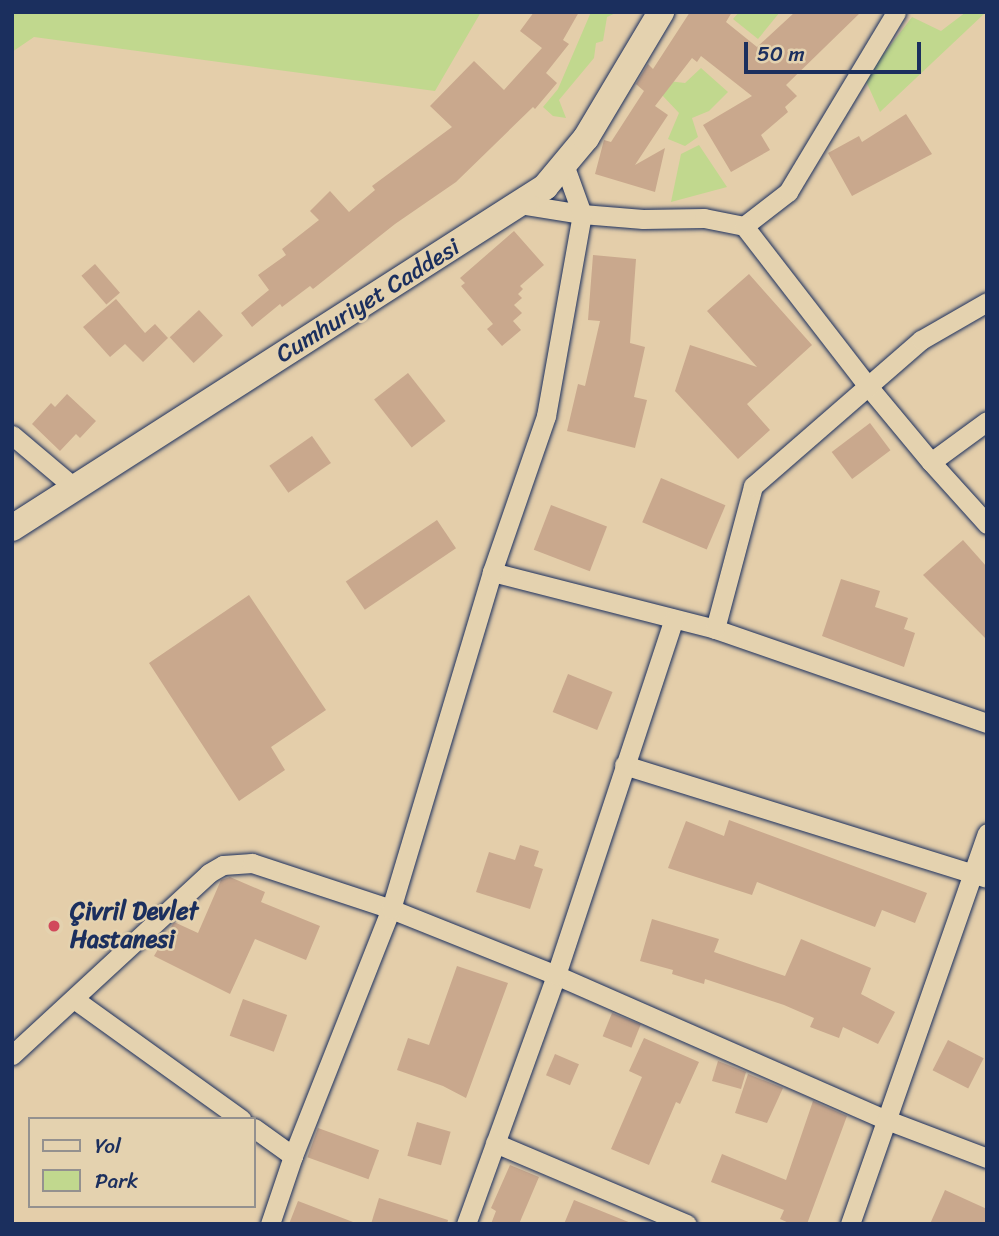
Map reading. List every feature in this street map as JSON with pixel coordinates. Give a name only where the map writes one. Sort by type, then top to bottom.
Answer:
[{"type":"main road","name":"Cumhuriyet Caddesi","points":[[12,528],[520,204],[565,167],[586,138],[661,12]]},
{"type":"street","points":[[744,226],[788,192],[896,12]]},
{"type":"street","points":[[270,1224],[293,1156],[391,909],[492,572],[546,415],[582,214],[565,167]]},
{"type":"street","points":[[520,204],[582,214],[643,219],[704,218],[744,226],[867,385],[987,524]]},
{"type":"street","points":[[715,629],[753,486],[921,340],[987,302]]},
{"type":"street","points":[[931,462],[987,421]]},
{"type":"street","points":[[12,435],[75,488]]},
{"type":"street","points":[[492,572],[715,629],[987,723]]},
{"type":"street","points":[[466,1224],[555,975],[674,619]]},
{"type":"street","points":[[624,765],[981,877]]},
{"type":"street","points":[[850,1224],[887,1120],[981,877],[987,833]]},
{"type":"street","points":[[12,1055],[209,873],[223,865],[252,863],[391,909],[555,975],[887,1120],[987,1158]]},
{"type":"street","points":[[74,999],[237,1117]]},
{"type":"street","points":[[256,1129],[293,1156]]},
{"type":"street","points":[[495,1143],[687,1224]]},
{"type":"green space","points":[[12,12],[481,12],[435,91],[34,37],[12,52]]},
{"type":"green space","points":[[591,12],[618,12],[607,17],[603,41],[596,43],[594,58],[559,100],[566,118],[553,116],[543,107],[558,89]]},
{"type":"green space","points":[[739,12],[780,12],[758,39],[733,19]]},
{"type":"green space","points":[[966,12],[985,13],[880,112],[865,79],[912,17],[941,31]]},
{"type":"green space","points":[[701,68],[728,92],[709,111],[692,118],[698,137],[685,146],[668,139],[679,113],[662,95],[668,81],[685,83]]},
{"type":"green space","points":[[699,145],[727,187],[671,202],[681,154]]},
{"type":"building","points":[[534,12],[579,12],[563,40],[569,44],[546,73],[557,83],[535,109],[533,107],[456,182],[395,224],[313,289],[310,286],[282,307],[280,304],[252,327],[241,313],[269,290],[258,275],[286,255],[282,249],[319,220],[310,211],[330,191],[349,212],[375,190],[372,186],[452,127],[430,106],[474,61],[504,90],[542,48],[520,31]]},
{"type":"building","points":[[690,12],[732,12],[726,22],[757,47],[795,12],[861,12],[786,85],[797,96],[785,107],[788,112],[761,135],[770,150],[731,172],[703,125],[752,96],[701,56],[697,62],[692,58],[655,106],[668,115],[635,165],[665,148],[655,192],[595,174],[604,140],[611,142],[644,91],[636,84],[648,64],[653,69]]},
{"type":"building","points":[[906,114],[932,154],[852,196],[828,153],[859,136],[862,142]]},
{"type":"building","points":[[514,231],[544,265],[520,286],[523,289],[518,294],[522,298],[514,305],[522,313],[513,321],[521,330],[502,346],[487,329],[493,324],[461,286],[465,283],[460,278]]},
{"type":"building","points":[[593,255],[636,259],[630,343],[645,347],[634,397],[647,400],[635,448],[567,431],[578,384],[585,386],[600,321],[588,320]]},
{"type":"building","points":[[95,264],[120,293],[106,304],[81,276]]},
{"type":"building","points":[[749,274],[812,345],[747,404],[770,430],[738,459],[675,391],[690,345],[757,367],[707,311]]},
{"type":"building","points":[[116,299],[145,333],[155,324],[168,338],[143,362],[125,344],[110,357],[83,327]]},
{"type":"building","points":[[199,310],[223,336],[194,363],[170,337]]},
{"type":"building","points":[[408,373],[446,421],[412,448],[374,399]]},
{"type":"building","points":[[67,394],[96,421],[80,438],[76,434],[60,451],[32,424],[51,403],[55,407]]},
{"type":"building","points":[[870,423],[890,450],[852,479],[832,452]]},
{"type":"building","points":[[312,436],[331,463],[288,493],[269,466]]},
{"type":"building","points":[[661,478],[725,505],[707,550],[642,522]]},
{"type":"building","points":[[551,505],[607,527],[590,571],[534,550]]},
{"type":"building","points":[[437,520],[456,548],[365,610],[346,582]]},
{"type":"building","points":[[963,540],[987,567],[987,640],[923,575]]},
{"type":"building","points":[[841,579],[880,591],[875,607],[908,618],[904,629],[915,633],[904,667],[822,636]]},
{"type":"building","points":[[249,595],[326,710],[271,747],[285,770],[239,801],[149,663]]},
{"type":"building","points":[[568,674],[613,692],[597,730],[553,712]]},
{"type":"building","points":[[729,820],[927,893],[915,923],[882,910],[875,927],[757,882],[752,895],[668,868],[686,821],[724,836]]},
{"type":"building","points":[[520,845],[539,851],[534,866],[543,869],[530,909],[476,892],[489,852],[515,860]]},
{"type":"building","points":[[230,877],[265,892],[261,902],[320,926],[306,960],[255,939],[230,994],[154,956],[174,922],[198,933],[221,880]]},
{"type":"building","points":[[652,919],[719,939],[714,952],[785,976],[801,939],[871,968],[861,994],[895,1012],[878,1044],[843,1027],[839,1038],[810,1027],[814,1018],[784,1005],[705,979],[704,984],[672,974],[673,970],[640,961]]},
{"type":"building","points":[[457,966],[508,983],[466,1098],[443,1086],[397,1070],[408,1038],[429,1045]]},
{"type":"building","points":[[243,999],[287,1015],[274,1052],[230,1036]]},
{"type":"building","points":[[612,1013],[641,1025],[631,1048],[603,1036]]},
{"type":"building","points":[[644,1038],[699,1062],[680,1104],[676,1102],[649,1165],[611,1149],[642,1077],[629,1071]]},
{"type":"building","points":[[948,1040],[984,1058],[968,1088],[933,1070]]},
{"type":"building","points":[[555,1054],[579,1064],[570,1085],[546,1075]]},
{"type":"building","points":[[718,1061],[746,1072],[741,1089],[712,1081]]},
{"type":"building","points":[[748,1074],[783,1088],[767,1123],[735,1113]]},
{"type":"building","points":[[813,1101],[847,1116],[807,1224],[791,1224],[780,1219],[784,1210],[711,1182],[722,1154],[786,1180]]},
{"type":"building","points":[[417,1122],[451,1132],[441,1165],[407,1156]]},
{"type":"building","points":[[318,1128],[379,1150],[368,1179],[307,1157]]},
{"type":"building","points":[[510,1165],[539,1177],[519,1224],[491,1224],[496,1211],[491,1208]]},
{"type":"building","points":[[945,1190],[987,1209],[987,1224],[930,1224]]},
{"type":"building","points":[[379,1198],[448,1220],[447,1224],[371,1224]]},
{"type":"building","points":[[574,1200],[631,1223],[631,1224],[564,1224]]},
{"type":"building","points":[[298,1201],[353,1222],[289,1224]]},
{"type":"place","name":"Çivril Devlet Hastanesi","points":[[54,926]]}]
